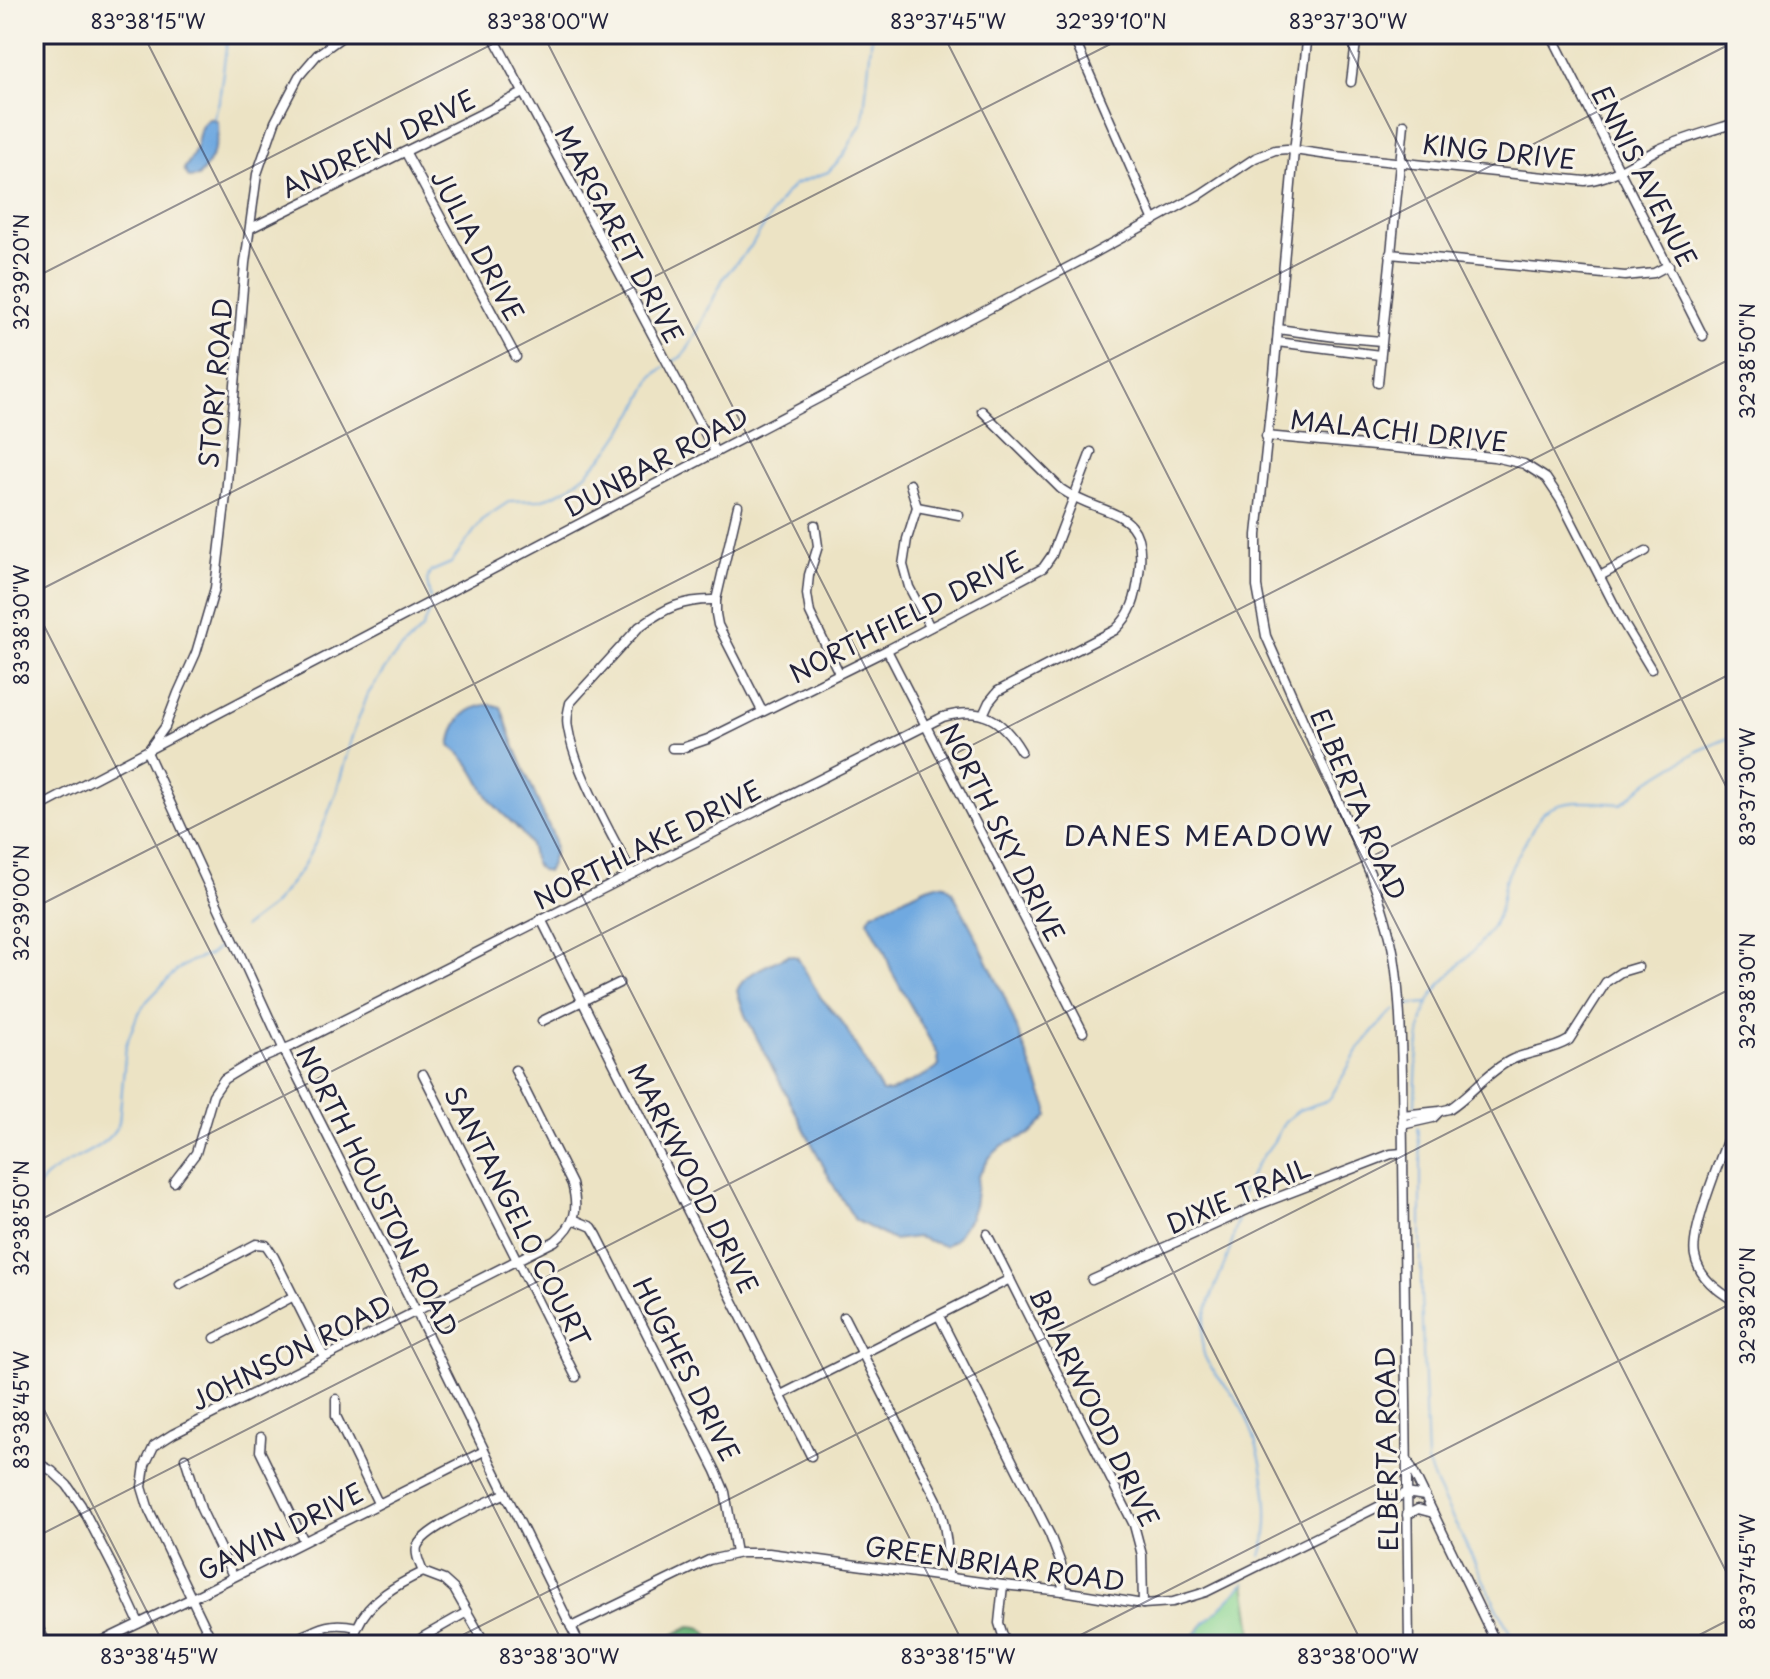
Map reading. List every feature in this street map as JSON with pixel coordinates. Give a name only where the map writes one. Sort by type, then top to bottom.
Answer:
[{"type":"street","name":"STORY ROAD","points":[[147,752],[165,727],[196,653],[215,588],[226,495],[245,263],[257,174],[270,136],[299,76],[317,55],[346,34]]},
{"type":"street","name":"MARGARET DRIVE","points":[[492,34],[715,452]]},
{"type":"street","points":[[1072,34],[1154,221]]},
{"type":"street","name":"ELBERTA ROAD","points":[[1308,34],[1266,436],[1257,535],[1257,587],[1266,636],[1380,898],[1397,980],[1400,1008],[1409,1645]]},
{"type":"street","points":[[1351,82],[1357,34]]},
{"type":"street","name":"ENNIS AVENUE","points":[[1551,34],[1703,336]]},
{"type":"street","name":"ANDREW DRIVE","points":[[251,228],[523,93]]},
{"type":"street","name":"KING DRIVE","points":[[1294,151],[1585,181],[1608,177],[1684,139],[1736,123]]},
{"type":"street","points":[[1378,383],[1404,124]]},
{"type":"street","name":"DUNBAR ROAD","points":[[34,810],[1154,221],[1218,184],[1255,158],[1275,150],[1294,151]]},
{"type":"street","name":"JULIA DRIVE","points":[[406,153],[516,357]]},
{"type":"street","points":[[1390,254],[1625,276],[1654,273],[1669,265]]},
{"type":"street","points":[[1278,329],[1381,341]]},
{"type":"street","points":[[1277,342],[1380,355]]},
{"type":"street","points":[[982,411],[1052,481],[1073,497],[1119,515],[1130,523],[1138,534],[1141,560],[1135,601],[1124,622],[1115,630],[998,691],[989,702],[983,715],[998,722],[1011,734],[1021,751]]},
{"type":"street","name":"MALACHI DRIVE","points":[[1266,436],[1494,457],[1524,464],[1546,478],[1560,499],[1624,624],[1651,669]]},
{"type":"street","name":"NORTHFIELD DRIVE","points":[[672,748],[682,748],[708,739],[1043,568],[1052,555],[1091,452]]},
{"type":"street","points":[[910,484],[917,507],[903,565],[909,587],[930,627]]},
{"type":"street","points":[[738,506],[716,600],[716,614],[718,625],[762,711]]},
{"type":"street","points":[[917,507],[959,515]]},
{"type":"street","points":[[815,525],[818,546],[809,575],[807,603],[839,673]]},
{"type":"street","points":[[1600,576],[1646,551]]},
{"type":"street","points":[[632,874],[576,756],[568,729],[570,703],[639,627],[650,619],[687,601],[716,600]]},
{"type":"street","name":"NORTH SKY DRIVE","points":[[887,650],[1083,1032]]},
{"type":"street","name":"NORTHLAKE DRIVE","points":[[174,1182],[196,1153],[213,1095],[224,1079],[249,1064],[284,1050],[925,725],[953,714],[967,712],[983,715]]},
{"type":"street","name":"NORTH HOUSTON ROAD","points":[[147,752],[284,1050],[580,1645]]},
{"type":"street","name":"MARKWOOD DRIVE","points":[[541,919],[811,1456]]},
{"type":"street","points":[[1402,1120],[1433,1118],[1440,1111],[1457,1104],[1506,1063],[1520,1055],[1559,1046],[1569,1040],[1606,982],[1621,972],[1638,967]]},
{"type":"street","points":[[542,1021],[619,983]]},
{"type":"street","points":[[515,1070],[572,1184],[576,1198],[573,1219]]},
{"type":"street","name":"SANTANGELO COURT","points":[[423,1074],[576,1377]]},
{"type":"street","points":[[1736,1117],[1696,1227],[1694,1255],[1709,1282],[1736,1302]]},
{"type":"street","name":"DIXIE TRAIL","points":[[1092,1280],[1258,1205],[1391,1154],[1402,1153]]},
{"type":"street","name":"JOHNSON ROAD","points":[[214,1645],[149,1510],[142,1487],[145,1465],[154,1446],[555,1241],[573,1219]]},
{"type":"street","name":"HUGHES DRIVE","points":[[573,1219],[592,1227],[597,1235],[716,1471],[725,1492],[736,1553]]},
{"type":"street","name":"BRIARWOOD DRIVE","points":[[987,1234],[1134,1525],[1142,1555],[1143,1604]]},
{"type":"street","points":[[180,1284],[256,1244],[266,1245],[324,1357]]},
{"type":"street","points":[[781,1395],[1010,1279]]},
{"type":"street","points":[[215,1338],[294,1296]]},
{"type":"street","points":[[939,1316],[1050,1535],[1061,1564],[1063,1591]]},
{"type":"street","points":[[844,1317],[937,1500],[947,1538],[948,1576]]},
{"type":"street","points":[[336,1399],[336,1416],[378,1503]]},
{"type":"street","points":[[261,1437],[260,1451],[304,1541]]},
{"type":"street","name":"GAWIN DRIVE","points":[[94,1645],[484,1451]]},
{"type":"street","points":[[185,1458],[201,1509],[233,1576]]},
{"type":"street","points":[[1407,1458],[1497,1645]]},
{"type":"street","points":[[34,1461],[52,1471],[67,1485],[81,1505],[139,1623]]},
{"type":"street","points":[[486,1645],[454,1589],[444,1580],[423,1572],[416,1555],[425,1535],[506,1493]]},
{"type":"street","points":[[1406,1493],[1425,1496]]},
{"type":"street","name":"GREENBRIAR ROAD","points":[[571,1627],[695,1566],[736,1553],[769,1553],[1143,1604],[1173,1602],[1206,1592],[1406,1493]]},
{"type":"street","points":[[1407,1515],[1418,1509],[1433,1513]]},
{"type":"street","points":[[353,1645],[357,1627],[381,1597],[423,1572]]},
{"type":"street","points":[[1003,1585],[999,1623],[1006,1645]]},
{"type":"street","points":[[413,1645],[467,1612]]},
{"type":"street","points":[[34,1619],[47,1645]]},
{"type":"street","points":[[292,1645],[296,1639],[324,1625],[357,1627]]},
{"type":"green space","points":[[1245,1583],[1254,1645],[1186,1645],[1205,1623]]},
{"type":"green space","points":[[690,1626],[703,1629],[716,1645],[653,1645]]},
{"type":"water","points":[[209,119],[218,122],[214,151],[198,177],[189,178],[184,169],[194,153],[201,129]]},
{"type":"water","points":[[490,704],[501,707],[552,834],[554,852],[547,872],[538,867],[525,837],[495,806],[470,765],[450,746],[454,729],[462,717],[473,709]]},
{"type":"water","points":[[937,884],[945,885],[952,891],[974,933],[1005,998],[1048,1109],[1048,1116],[1032,1133],[1003,1145],[990,1157],[978,1176],[969,1219],[955,1239],[944,1246],[917,1237],[893,1240],[855,1220],[835,1188],[745,1015],[737,991],[745,979],[759,969],[789,955],[797,957],[821,998],[847,1030],[882,1092],[891,1092],[935,1070],[939,1066],[938,1055],[892,972],[868,920],[872,913]]},
{"type":"waterway","points":[[214,118],[228,34]]},
{"type":"waterway","points":[[672,362],[687,350],[724,277],[751,246],[782,198],[795,184],[828,172],[843,156],[863,121],[872,34]]},
{"type":"waterway","points":[[430,598],[427,581],[430,572],[451,563],[483,519],[510,501],[539,500],[552,496],[586,474],[609,450],[635,412],[653,376],[664,367]]},
{"type":"waterway","points":[[244,927],[272,906],[301,870],[320,834],[337,790],[368,694],[391,660],[422,629],[430,608]]},
{"type":"waterway","points":[[1415,1105],[1420,1038],[1429,1002],[1490,929],[1499,913],[1505,881],[1544,812],[1571,803],[1621,804],[1649,781],[1698,751],[1736,735]]},
{"type":"waterway","points":[[34,1193],[55,1170],[95,1148],[112,1133],[119,1123],[126,1045],[137,1016],[176,971],[219,947]]},
{"type":"waterway","points":[[1405,1005],[1427,1003]]},
{"type":"waterway","points":[[1240,1208],[1243,1189],[1285,1121],[1299,1110],[1329,1100],[1360,1047],[1396,1009]]},
{"type":"waterway","points":[[1417,1127],[1421,1159],[1421,1295],[1427,1462],[1516,1645]]},
{"type":"waterway","points":[[1238,1219],[1206,1313],[1202,1337],[1204,1356],[1246,1416],[1259,1455],[1267,1519],[1261,1556]]},
{"type":"waterway","points":[[1188,1645],[1245,1583]]},
{"type":"district","name":"DANES MEADOW","points":[[1199,834]]}]
